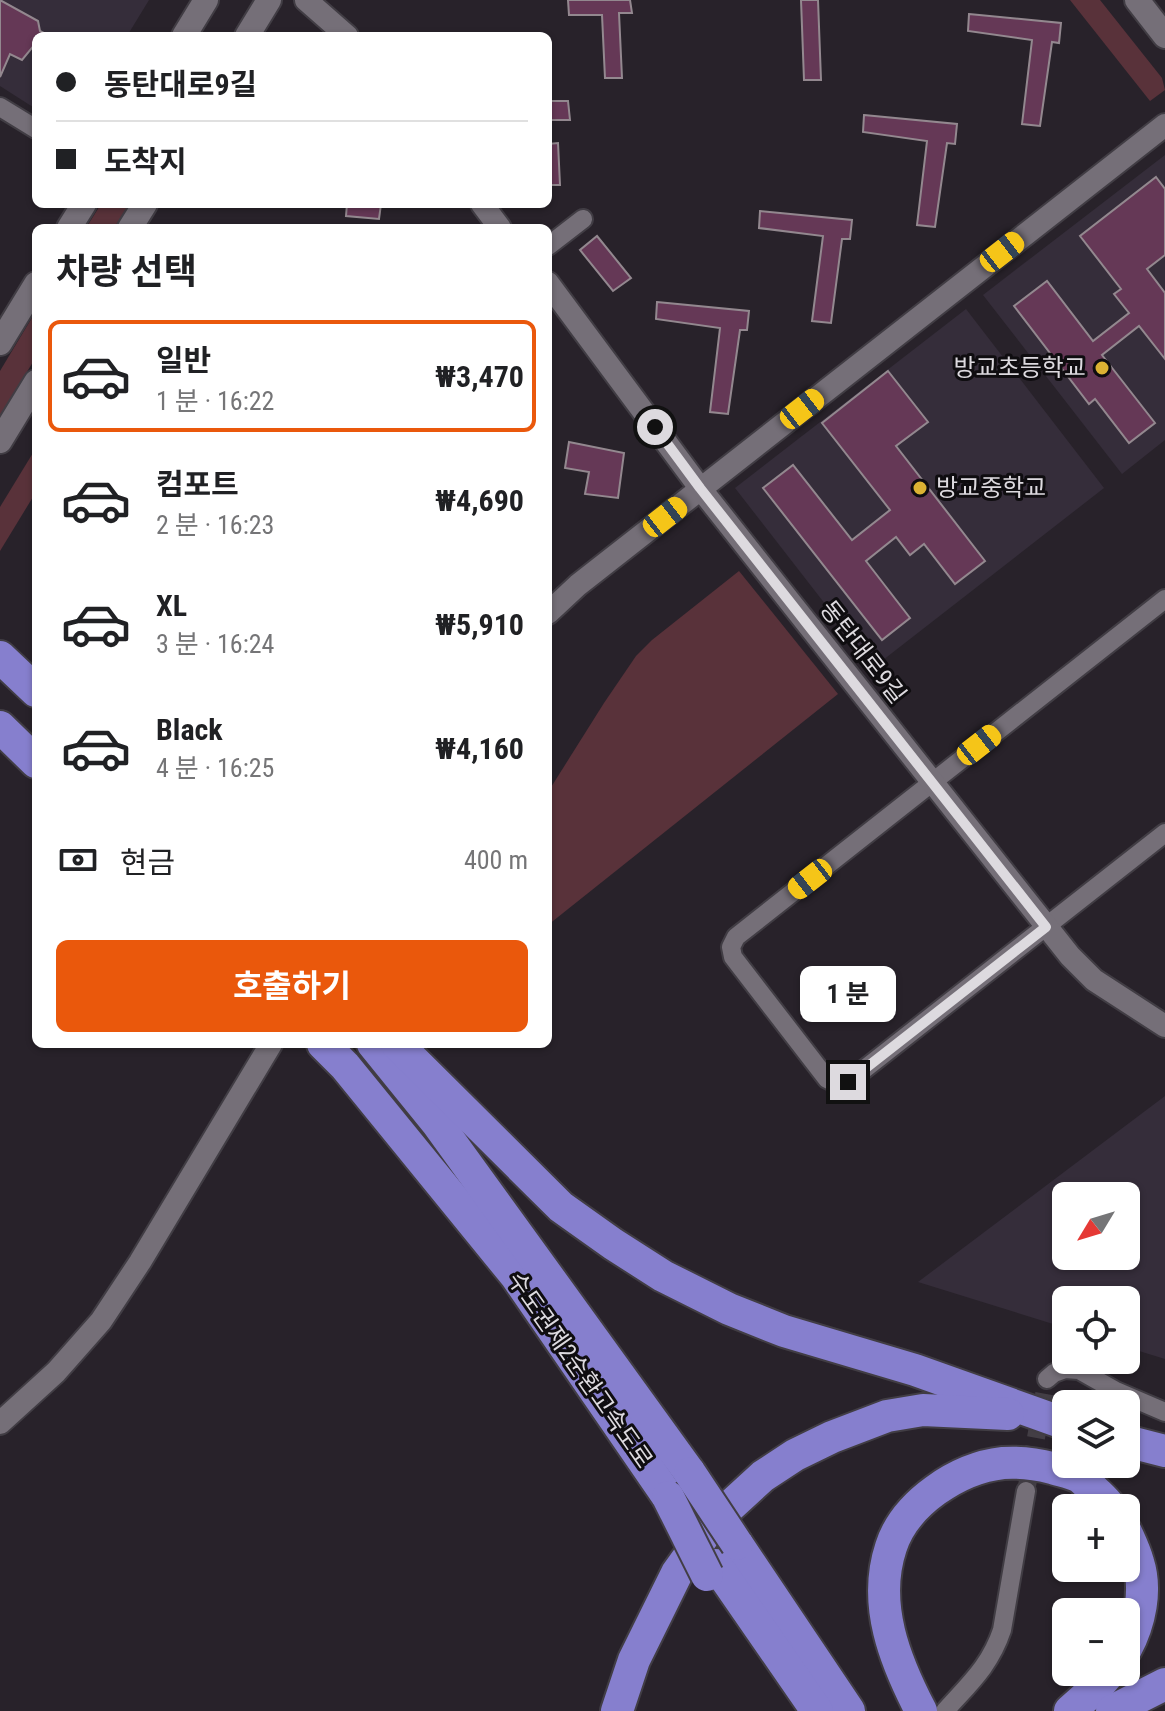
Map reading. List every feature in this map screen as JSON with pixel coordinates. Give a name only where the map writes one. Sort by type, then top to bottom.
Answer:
[{"type":"highway","points":[[0,657],[32,687]]},
{"type":"highway","points":[[0,727],[32,758]]},
{"type":"highway","name":"수도권제2순환고속도로","points":[[327,1048],[516,1276],[668,1497],[835,1706]]},
{"type":"highway","name":"수도권제2순환고속도로","points":[[376,1048],[437,1123],[690,1473],[720,1562]]},
{"type":"highway","points":[[401,1048],[561,1207],[663,1276],[729,1309],[784,1331],[915,1370],[1052,1420]]},
{"type":"highway","points":[[617,1711],[634,1660],[677,1573],[715,1520],[763,1476],[795,1455],[832,1437],[887,1416],[923,1410],[1022,1415],[1052,1422]]},
{"type":"highway","points":[[1140,1445],[1165,1451]]},
{"type":"highway","points":[[914,1699],[895,1655],[885,1615],[886,1565],[891,1545],[916,1508],[954,1479],[1003,1463],[1041,1465],[1078,1476],[1097,1494]]},
{"type":"highway","points":[[720,1562],[720,1598],[797,1711]]},
{"type":"highway","points":[[1140,1575],[1140,1607]]},
{"type":"highway","points":[[1112,1711],[1165,1684]]},
{"type":"highway","points":[[1070,1711],[1096,1686]]},
{"type":"main road","points":[[186,32],[206,0]]},
{"type":"main road","points":[[249,32],[269,0]]},
{"type":"main road","points":[[1137,0],[1165,36]]},
{"type":"main road","points":[[0,343],[32,291]]},
{"type":"main road","points":[[0,441],[32,389]]},
{"type":"street","points":[[306,0],[343,32]]},
{"type":"street","points":[[0,107],[32,127]]},
{"type":"street","points":[[552,609],[700,488],[1165,125]]},
{"type":"street","points":[[552,243],[583,219]]},
{"type":"street","name":"동탄대로9길","points":[[552,288],[700,488],[1075,962],[1094,980],[1165,1026]]},
{"type":"street","points":[[1165,599],[736,937],[731,947],[733,957],[827,1079],[837,1084],[848,1082],[1165,833]]},
{"type":"street","points":[[0,1423],[56,1372],[101,1321],[269,1048]]},
{"type":"street","points":[[1047,1379],[1065,1369],[1079,1370],[1116,1391],[1165,1412]]},
{"type":"street","points":[[945,1711],[995,1650],[1002,1630],[1026,1491]]},
{"type":"shaded area","points":[[0,0],[149,0],[129,32],[32,32],[32,106],[0,86]]},
{"type":"shaded area","points":[[1070,0],[1100,0],[1162,78],[1165,90],[1150,101]]},
{"type":"shaded area","name":"방교초등학교","points":[[1165,155],[1165,440],[1122,474],[983,295]]},
{"type":"shaded area","points":[[98,208],[126,208],[116,224],[88,224]]},
{"type":"shaded area","name":"방교중학교","points":[[966,309],[1104,488],[874,667],[735,488]]},
{"type":"shaded area","points":[[32,318],[32,364],[0,416],[0,371]]},
{"type":"shaded area","points":[[32,455],[32,499],[0,551],[0,507]]},
{"type":"shaded area","points":[[739,571],[838,694],[552,922],[552,786],[636,656]]},
{"type":"shaded area","points":[[1165,1096],[1165,1359],[1140,1351],[1140,1286],[1052,1286],[1052,1324],[918,1282]]},
{"type":"building","points":[[0,0],[38,21],[42,32],[32,32],[32,48],[22,60],[10,54],[0,77]]},
{"type":"building","points":[[568,0],[630,0],[632,13],[619,13],[622,78],[605,78],[602,15],[569,15]]},
{"type":"building","points":[[801,0],[818,0],[821,80],[804,80]]},
{"type":"building","points":[[969,14],[1061,23],[1059,43],[1052,42],[1040,126],[1022,124],[1032,40],[968,31]]},
{"type":"building","points":[[552,101],[568,101],[570,120],[552,120]]},
{"type":"building","points":[[864,115],[957,124],[955,144],[947,143],[935,227],[917,225],[927,141],[863,132]]},
{"type":"building","points":[[558,143],[560,185],[552,185],[552,144]]},
{"type":"building","points":[[1156,177],[1165,189],[1165,255],[1147,269],[1165,293],[1165,359],[1139,326],[1102,355],[1155,423],[1129,443],[1095,399],[1089,404],[1014,306],[1047,281],[1093,341],[1129,313],[1114,294],[1121,289],[1080,236]]},
{"type":"building","points":[[347,208],[380,208],[379,219],[346,216]]},
{"type":"building","points":[[760,211],[852,220],[850,239],[842,239],[831,323],[812,321],[823,236],[759,228]]},
{"type":"building","points":[[597,236],[631,278],[613,291],[580,250]]},
{"type":"building","points":[[657,302],[749,311],[747,330],[740,330],[728,414],[710,412],[720,328],[656,319]]},
{"type":"building","points":[[888,371],[928,422],[896,446],[985,561],[955,584],[924,544],[910,555],[896,537],[866,561],[910,618],[882,640],[763,488],[793,465],[852,540],[890,510],[822,423]]},
{"type":"building","points":[[569,442],[624,453],[618,498],[585,494],[589,472],[565,468]]},
{"type":"tunnel","points":[[1026,1491],[1047,1379]]},
{"type":"place","name":"방교초등학교","points":[[1102,368]]},
{"type":"place","name":"방교중학교","points":[[920,488]]},
{"type":"route","points":[[655,427],[1046,927],[848,1082]]}]
